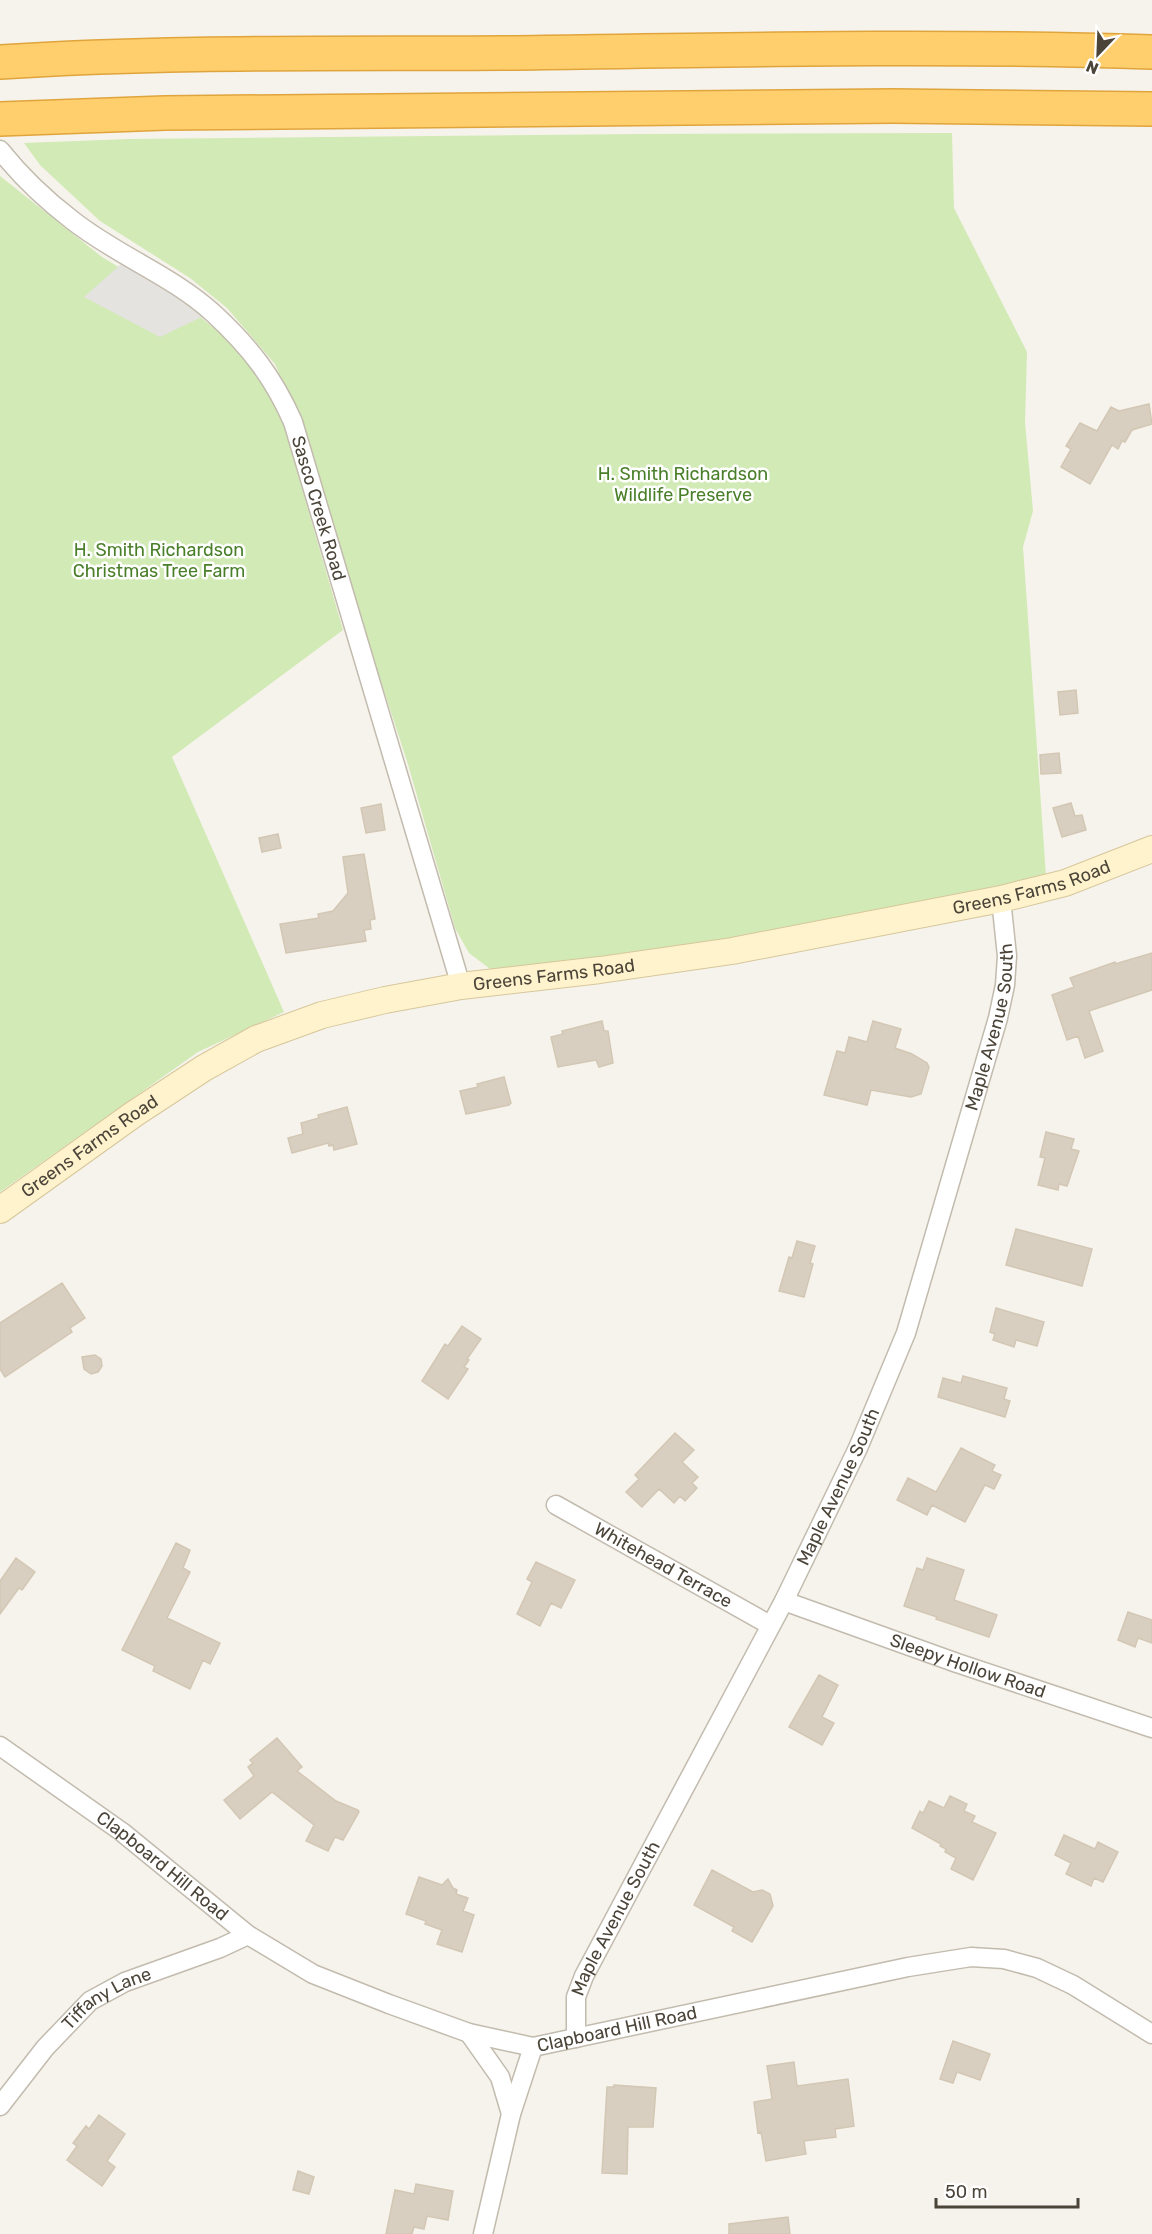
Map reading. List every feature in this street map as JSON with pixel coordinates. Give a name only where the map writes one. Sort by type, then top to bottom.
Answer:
[{"type":"highway","points":[[0,62],[223,56],[881,49],[1019,48],[1152,52]]},
{"type":"highway","points":[[0,119],[165,113],[893,105],[1152,109]]},
{"type":"street","name":"Sasco Creek Road","points":[[6,157],[73,221],[173,284],[212,312],[267,371],[280,393],[297,434],[461,986]]},
{"type":"street","name":"Greens Farms Road","points":[[0,1210],[134,1114],[204,1068],[256,1039],[322,1015],[385,1000],[461,986],[600,970],[732,951],[1001,899],[1065,883],[1152,849]]},
{"type":"street","name":"Maple Avenue South","points":[[576,2038],[576,1998],[584,1976],[784,1601],[866,1428],[906,1333],[980,1086],[1005,985],[1007,956],[1001,899]]},
{"type":"street","name":"Whitehead Terrace","points":[[556,1505],[770,1625]]},
{"type":"street","name":"Sleepy Hollow Road","points":[[784,1601],[957,1664],[1152,1728]]},
{"type":"street","name":"Clapboard Hill Road","points":[[0,1746],[122,1832],[248,1935],[313,1974],[469,2033],[533,2047],[873,1974],[971,1957],[1004,1959],[1037,1968],[1073,1985],[1152,2034]]},
{"type":"street","name":"Tiffany Lane","points":[[0,2106],[45,2048],[90,2001],[125,1982],[220,1948],[248,1935]]},
{"type":"street","points":[[469,2033],[500,2077],[510,2114]]},
{"type":"street","points":[[483,2234],[510,2114],[533,2047]]},
{"type":"green space","name":"H. Smith Richardson Wildlife Preserve","points":[[952,133],[954,208],[1027,352],[1025,422],[1033,511],[1023,547],[1046,876],[934,901],[732,939],[494,972],[469,953],[455,928],[407,761],[362,624],[311,447],[275,364],[227,308],[190,278],[100,221],[40,165],[24,143],[128,139]]},
{"type":"green space","name":"H. Smith Richardson Christmas Tree Farm","points":[[0,176],[102,257],[197,314],[224,337],[261,379],[278,406],[343,630],[172,757],[284,1012],[198,1052],[0,1192]]},
{"type":"shaded area","points":[[129,257],[212,312],[160,337],[84,297]]},
{"type":"building","points":[[1149,404],[1152,424],[1132,430],[1118,449],[1112,445],[1090,484],[1061,467],[1071,449],[1066,446],[1080,423],[1097,431],[1111,407],[1119,411]]},
{"type":"building","points":[[1076,690],[1078,713],[1060,715],[1058,692]]},
{"type":"building","points":[[1059,753],[1061,773],[1041,774],[1040,755]]},
{"type":"building","points":[[1071,803],[1075,816],[1082,815],[1086,830],[1062,837],[1053,808]]},
{"type":"building","points":[[381,804],[385,830],[366,833],[361,808]]},
{"type":"building","points":[[278,834],[281,848],[262,852],[259,838]]},
{"type":"building","points":[[364,854],[375,919],[370,920],[371,929],[364,930],[366,941],[286,953],[280,924],[319,918],[318,914],[333,911],[348,893],[343,857]]},
{"type":"building","points":[[1152,953],[1152,990],[1089,1011],[1103,1051],[1085,1058],[1078,1036],[1067,1040],[1052,995],[1074,987],[1070,978],[1115,962],[1115,964]]},
{"type":"building","points":[[602,1021],[604,1031],[608,1031],[613,1063],[599,1067],[596,1060],[558,1067],[551,1037],[563,1034],[562,1031]]},
{"type":"building","points":[[873,1021],[901,1029],[895,1048],[927,1063],[929,1067],[921,1094],[911,1097],[871,1090],[867,1105],[824,1095],[837,1051],[845,1053],[849,1037],[867,1042]]},
{"type":"building","points":[[504,1077],[511,1103],[509,1105],[466,1114],[460,1091]]},
{"type":"building","points":[[347,1107],[357,1144],[334,1150],[333,1145],[329,1146],[328,1143],[292,1153],[288,1138],[303,1134],[301,1123],[319,1118],[318,1115]]},
{"type":"building","points":[[1046,1132],[1074,1139],[1071,1149],[1079,1151],[1067,1186],[1059,1184],[1058,1190],[1038,1185],[1045,1158],[1040,1157]]},
{"type":"building","points":[[1016,1229],[1092,1249],[1082,1286],[1006,1265]]},
{"type":"building","points":[[797,1241],[815,1246],[810,1263],[813,1264],[804,1297],[779,1291],[789,1257],[792,1258]]},
{"type":"building","points":[[62,1283],[85,1318],[70,1328],[72,1332],[5,1377],[0,1369],[0,1323]]},
{"type":"building","points":[[996,1308],[1044,1322],[1037,1346],[1016,1340],[1014,1347],[993,1340],[995,1334],[990,1332]]},
{"type":"building","points":[[462,1326],[481,1339],[467,1359],[469,1360],[464,1367],[468,1369],[448,1399],[422,1381],[445,1344],[448,1346]]},
{"type":"building","points":[[95,1355],[101,1359],[102,1366],[98,1372],[91,1374],[84,1369],[82,1357]]},
{"type":"building","points":[[963,1376],[1007,1388],[1004,1399],[1010,1401],[1005,1417],[938,1397],[943,1378],[961,1383]]},
{"type":"building","points":[[675,1433],[694,1450],[682,1462],[698,1477],[692,1483],[697,1488],[685,1501],[680,1496],[674,1503],[659,1489],[642,1507],[626,1492],[639,1479],[635,1475]]},
{"type":"building","points":[[961,1448],[995,1465],[992,1471],[1001,1475],[994,1489],[985,1485],[965,1522],[932,1505],[927,1515],[897,1500],[908,1478],[936,1492]]},
{"type":"building","points":[[176,1543],[190,1550],[183,1568],[190,1572],[167,1618],[220,1643],[210,1664],[203,1660],[190,1689],[153,1671],[155,1666],[122,1650]]},
{"type":"building","points":[[16,1558],[35,1572],[22,1590],[19,1588],[0,1614],[0,1581]]},
{"type":"building","points":[[927,1558],[964,1570],[954,1600],[997,1615],[989,1637],[904,1606],[917,1568],[923,1570]]},
{"type":"building","points":[[536,1562],[575,1580],[561,1608],[551,1603],[540,1626],[517,1614],[532,1582],[527,1579]]},
{"type":"building","points":[[1128,1612],[1152,1620],[1152,1643],[1138,1638],[1135,1647],[1118,1640]]},
{"type":"building","points":[[819,1675],[838,1685],[822,1717],[834,1723],[822,1745],[789,1727]]},
{"type":"building","points":[[277,1738],[302,1767],[297,1771],[336,1801],[359,1812],[343,1840],[335,1837],[328,1851],[306,1841],[314,1825],[272,1792],[240,1819],[224,1800],[254,1776],[248,1767],[253,1763],[250,1760]]},
{"type":"building","points":[[950,1796],[967,1804],[964,1811],[975,1816],[972,1822],[996,1833],[973,1880],[951,1869],[956,1858],[945,1852],[946,1849],[940,1846],[941,1844],[912,1828],[920,1811],[923,1813],[929,1801],[944,1808]]},
{"type":"building","points":[[1064,1835],[1095,1849],[1098,1842],[1118,1852],[1103,1882],[1094,1878],[1091,1886],[1066,1874],[1071,1863],[1055,1855]]},
{"type":"building","points":[[712,1870],[753,1892],[762,1890],[770,1894],[773,1906],[752,1942],[732,1931],[734,1927],[694,1905]]},
{"type":"building","points":[[419,1877],[442,1885],[448,1879],[453,1888],[457,1890],[456,1894],[468,1898],[463,1911],[474,1915],[462,1952],[437,1944],[442,1930],[406,1914]]},
{"type":"building","points":[[953,2041],[990,2054],[980,2080],[957,2072],[953,2083],[940,2079]]},
{"type":"building","points":[[794,2062],[797,2086],[848,2079],[854,2126],[835,2129],[836,2137],[804,2141],[806,2154],[766,2161],[761,2132],[758,2133],[754,2102],[772,2099],[767,2066]]},
{"type":"building","points":[[614,2085],[656,2088],[653,2127],[628,2127],[627,2174],[602,2173],[607,2087],[614,2087]]},
{"type":"building","points":[[99,2115],[125,2134],[107,2161],[115,2167],[102,2186],[67,2160],[77,2146],[73,2143],[86,2126],[89,2129]]},
{"type":"building","points":[[298,2171],[314,2177],[309,2194],[293,2190]]},
{"type":"building","points":[[416,2184],[453,2191],[448,2220],[427,2216],[424,2229],[414,2227],[412,2234],[386,2234],[395,2190],[414,2194]]},
{"type":"building","points":[[788,2217],[790,2234],[729,2234],[729,2224]]}]
